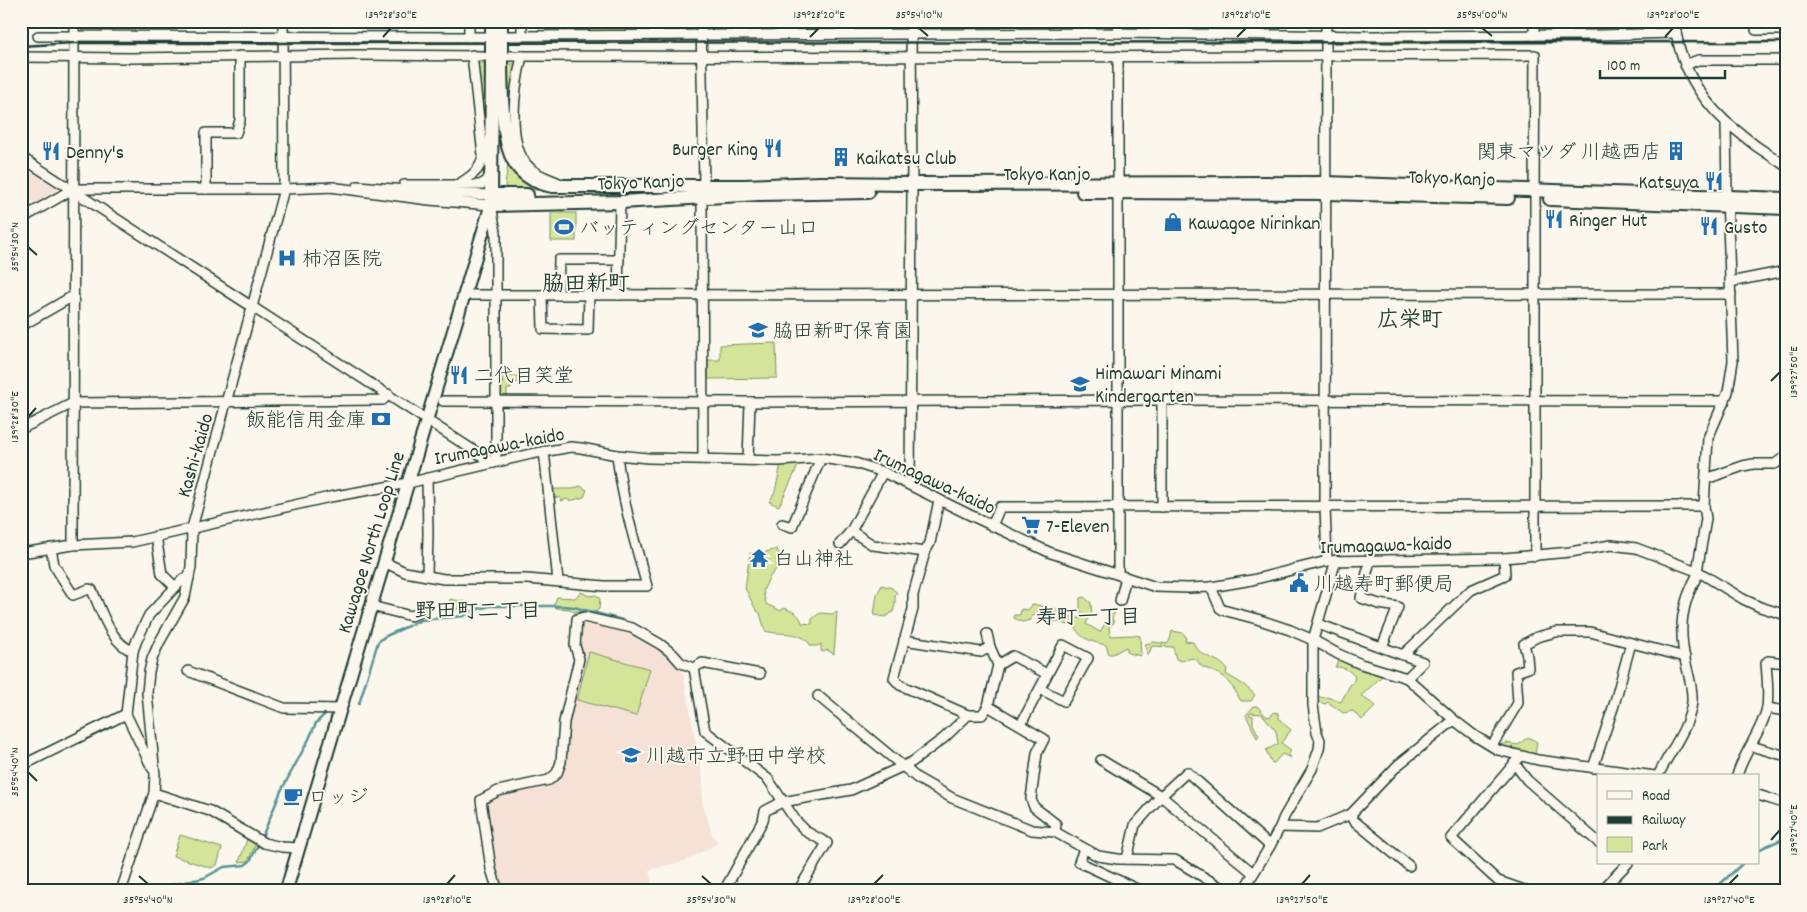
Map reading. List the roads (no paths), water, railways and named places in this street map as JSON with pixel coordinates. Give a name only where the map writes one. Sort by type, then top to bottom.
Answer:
[{"type":"highway","name":"Tokyo Kanjo","points":[[492,21],[497,47],[506,140],[512,160],[522,172],[535,182],[552,186],[759,194],[912,188],[1326,188],[1727,201],[1786,208]]},
{"type":"highway","name":"Tokyo Kanjo","points":[[501,21],[497,47],[491,172],[493,198],[620,202],[744,186],[820,183],[912,188]]},
{"type":"highway","points":[[501,89],[500,182],[493,198],[653,193],[744,186]]},
{"type":"highway","name":"Tokyo Kanjo","points":[[1727,201],[1786,198]]},
{"type":"main road","name":"Kawagoe North Loop Line","points":[[286,891],[493,198]]},
{"type":"street","points":[[73,545],[74,21]]},
{"type":"street","name":"Kashi-kaido","points":[[121,891],[154,793],[155,775],[147,693],[152,659],[185,597],[189,578],[192,528],[284,189],[283,21]]},
{"type":"street","points":[[469,21],[469,37]]},
{"type":"street","points":[[522,21],[522,35]]},
{"type":"street","points":[[701,21],[703,459]]},
{"type":"street","points":[[910,485],[911,21]]},
{"type":"street","points":[[1118,21],[1118,33]]},
{"type":"street","points":[[1243,891],[1252,873],[1270,846],[1312,768],[1319,749],[1320,740],[1317,734],[1313,705],[1313,640],[1331,561],[1325,506],[1326,21]]},
{"type":"street","points":[[1534,21],[1534,35]]},
{"type":"street","points":[[1683,21],[1675,21],[1676,33],[1686,65],[1707,103],[1726,122],[1756,146],[1786,166]]},
{"type":"street","points":[[1756,21],[1756,30],[1786,30]]},
{"type":"street","points":[[21,57],[472,55],[497,47],[522,35],[1118,33],[1598,36],[1676,33]]},
{"type":"street","points":[[38,36],[469,37],[522,56],[1535,55],[1535,556]]},
{"type":"street","points":[[459,184],[478,170],[483,156],[472,55]]},
{"type":"street","points":[[206,189],[206,133],[236,133],[240,120],[240,56]]},
{"type":"street","points":[[522,56],[515,104],[516,144],[521,157],[532,170],[567,186]]},
{"type":"street","points":[[1118,56],[1118,507],[1122,576],[1120,601]]},
{"type":"street","points":[[1686,65],[1698,60],[1786,60]]},
{"type":"street","points":[[1658,774],[1680,738],[1692,705],[1693,691],[1680,626],[1688,593],[1698,571],[1705,524],[1704,506],[1708,438],[1728,392],[1733,360],[1726,122]]},
{"type":"street","points":[[21,157],[493,462],[496,455],[497,403],[496,232],[493,198]]},
{"type":"street","points":[[330,188],[346,185],[480,185],[487,181],[491,172]]},
{"type":"street","points":[[346,185],[493,198]]},
{"type":"street","points":[[21,219],[73,189],[330,188],[429,200],[493,198]]},
{"type":"street","points":[[618,295],[620,202]]},
{"type":"street","points":[[558,295],[558,261],[619,260]]},
{"type":"street","points":[[1730,282],[1786,271]]},
{"type":"street","points":[[542,295],[544,330],[588,330],[589,294]]},
{"type":"street","points":[[465,295],[1731,294]]},
{"type":"street","points":[[21,326],[73,296]]},
{"type":"street","points":[[21,429],[73,403],[383,400],[388,394]]},
{"type":"street","points":[[443,401],[497,403],[1162,400],[1724,401]]},
{"type":"street","points":[[1162,400],[1162,507]]},
{"type":"street","points":[[748,460],[750,402]]},
{"type":"street","name":"Irumagawa-kaido","points":[[21,553],[73,545],[132,542],[330,497],[408,483],[544,451],[580,448],[617,455],[779,461],[821,458],[855,463],[883,472],[1051,553],[1156,587],[1188,588],[1252,580],[1331,561],[1504,558],[1535,556],[1605,546],[1623,546],[1636,548],[1698,571],[1760,607],[1786,615]]},
{"type":"street","points":[[544,451],[558,581]]},
{"type":"street","points":[[384,562],[405,572],[444,579],[527,579],[622,587],[648,586],[624,501],[617,455]]},
{"type":"street","points":[[1706,479],[1743,466],[1775,464],[1786,456]]},
{"type":"street","points":[[782,524],[792,527],[821,458]]},
{"type":"street","points":[[840,544],[851,531],[883,472]]},
{"type":"street","points":[[427,478],[427,576]]},
{"type":"street","points":[[939,500],[930,543],[925,552],[913,595],[913,609],[894,678],[900,685],[968,715],[982,715],[988,706],[998,665],[990,647],[988,634]]},
{"type":"street","points":[[992,526],[1000,507],[1704,506]]},
{"type":"street","points":[[851,531],[873,545],[925,552]]},
{"type":"street","points":[[156,536],[162,574],[175,587]]},
{"type":"street","points":[[51,548],[54,565],[73,595],[92,590],[119,642],[128,650],[134,651]]},
{"type":"street","points":[[1403,655],[1471,590],[1505,575],[1504,558]]},
{"type":"street","points":[[1370,560],[1361,598],[1379,604],[1398,607],[1382,647]]},
{"type":"street","points":[[155,775],[126,714],[134,651],[148,615],[183,579],[189,578]]},
{"type":"street","points":[[1211,586],[1220,608],[1223,610],[1290,630],[1360,664],[1407,678],[1475,736],[1517,760],[1641,774]]},
{"type":"street","points":[[371,606],[411,616],[421,612]]},
{"type":"street","points":[[498,891],[491,869],[481,800],[498,791],[550,780],[558,773],[561,762],[564,722],[579,659],[575,646],[577,619],[584,617],[632,628],[660,644],[681,663],[694,668]]},
{"type":"street","points":[[1318,624],[1423,662],[1407,678]]},
{"type":"street","points":[[1492,746],[1518,703],[1516,672],[1528,668],[1524,644],[1526,642],[1556,632],[1590,632],[1685,658]]},
{"type":"street","points":[[904,640],[981,652],[990,647]]},
{"type":"street","points":[[1593,768],[1614,705],[1631,642]]},
{"type":"street","points":[[1021,724],[1047,674],[1063,645],[1088,658],[1064,701],[1040,688]]},
{"type":"street","points":[[998,665],[1013,656],[1047,674]]},
{"type":"street","points":[[1738,774],[1767,708],[1766,663],[1768,661],[1786,663]]},
{"type":"street","points":[[694,668],[702,663],[760,674]]},
{"type":"street","points":[[694,668],[706,731],[768,779],[796,821],[807,832],[827,843],[801,886],[801,891]]},
{"type":"street","points":[[188,671],[284,708],[340,710]]},
{"type":"street","points":[[818,696],[917,778],[972,807],[1032,830],[1055,832],[1098,856],[1175,860],[1227,891]]},
{"type":"street","points":[[988,706],[1044,739],[1037,752],[1031,799],[1034,807],[1056,824],[1055,832]]},
{"type":"street","points":[[1767,708],[1786,711]]},
{"type":"street","points":[[21,766],[126,714]]},
{"type":"street","points":[[724,891],[763,820],[765,811],[782,802],[851,790],[912,762],[944,738],[968,715]]},
{"type":"street","points":[[1280,827],[1317,828],[1351,814],[1372,795],[1398,765],[1454,720]]},
{"type":"street","points":[[1751,746],[1786,756]]},
{"type":"street","points":[[1101,760],[1161,796],[1252,873]]},
{"type":"street","points":[[1517,760],[1527,780],[1597,841]]},
{"type":"street","points":[[1517,760],[1451,838],[1498,881],[1527,891]]},
{"type":"street","points":[[1127,859],[1135,825],[1161,796],[1187,772],[1270,846]]},
{"type":"street","points":[[154,793],[210,811],[264,843],[299,848]]},
{"type":"street","points":[[1760,796],[1786,804]]},
{"type":"street","points":[[1351,814],[1353,820],[1409,866]]},
{"type":"street","points":[[1084,849],[1078,862],[1141,891]]},
{"type":"street","points":[[1601,891],[1626,864]]},
{"type":"waterway","points":[[359,704],[378,642],[384,637],[421,620],[464,616],[474,610],[490,606],[574,607],[622,620]]},
{"type":"waterway","points":[[262,837],[281,791],[316,723],[325,714]]},
{"type":"waterway","points":[[1760,850],[1786,838]]},
{"type":"waterway","points":[[143,891],[204,878],[224,867],[245,865],[250,861],[258,845]]},
{"type":"waterway","points":[[1715,891],[1742,864]]},
{"type":"railway","points":[[21,46],[74,43],[1786,42]]},
{"type":"place","name":"Burger King","points":[[773,148]]},
{"type":"place","name":"Denny's","points":[[51,151]]},
{"type":"place","name":"関東マツダ 川越西店","points":[[1676,151]]},
{"type":"place","name":"Kaikatsu Club","points":[[841,157]]},
{"type":"place","name":"Katsuya","points":[[1714,181]]},
{"type":"place","name":"Ringer Hut","points":[[1554,219]]},
{"type":"place","name":"Kawagoe Nirinkan","points":[[1173,222]]},
{"type":"place","name":"Gusto","points":[[1709,226]]},
{"type":"place","name":"バッティングセンター山口","points":[[564,227]]},
{"type":"place","name":"柿沼医院","points":[[287,258]]},
{"type":"place","name":"脇田新町保育園","points":[[758,330]]},
{"type":"place","name":"二代目笑堂","points":[[459,375]]},
{"type":"place","name":"Himawari Minami Kindergarten","points":[[1080,384]]},
{"type":"place","name":"飯能信用金庫","points":[[381,419]]},
{"type":"place","name":"7-Eleven","points":[[1031,525]]},
{"type":"place","name":"白山神社","points":[[759,558]]},
{"type":"place","name":"川越寿町郵便局","points":[[1299,583]]},
{"type":"place","name":"川越市立野田中学校","points":[[631,755]]},
{"type":"place","name":"ロッジ","points":[[293,796]]},
{"type":"district","name":"脇田新町","points":[[586,282]]},
{"type":"district","name":"広栄町","points":[[1410,318]]},
{"type":"district","name":"野田町二丁目","points":[[478,610]]},
{"type":"district","name":"寿町一丁目","points":[[1088,616]]}]
